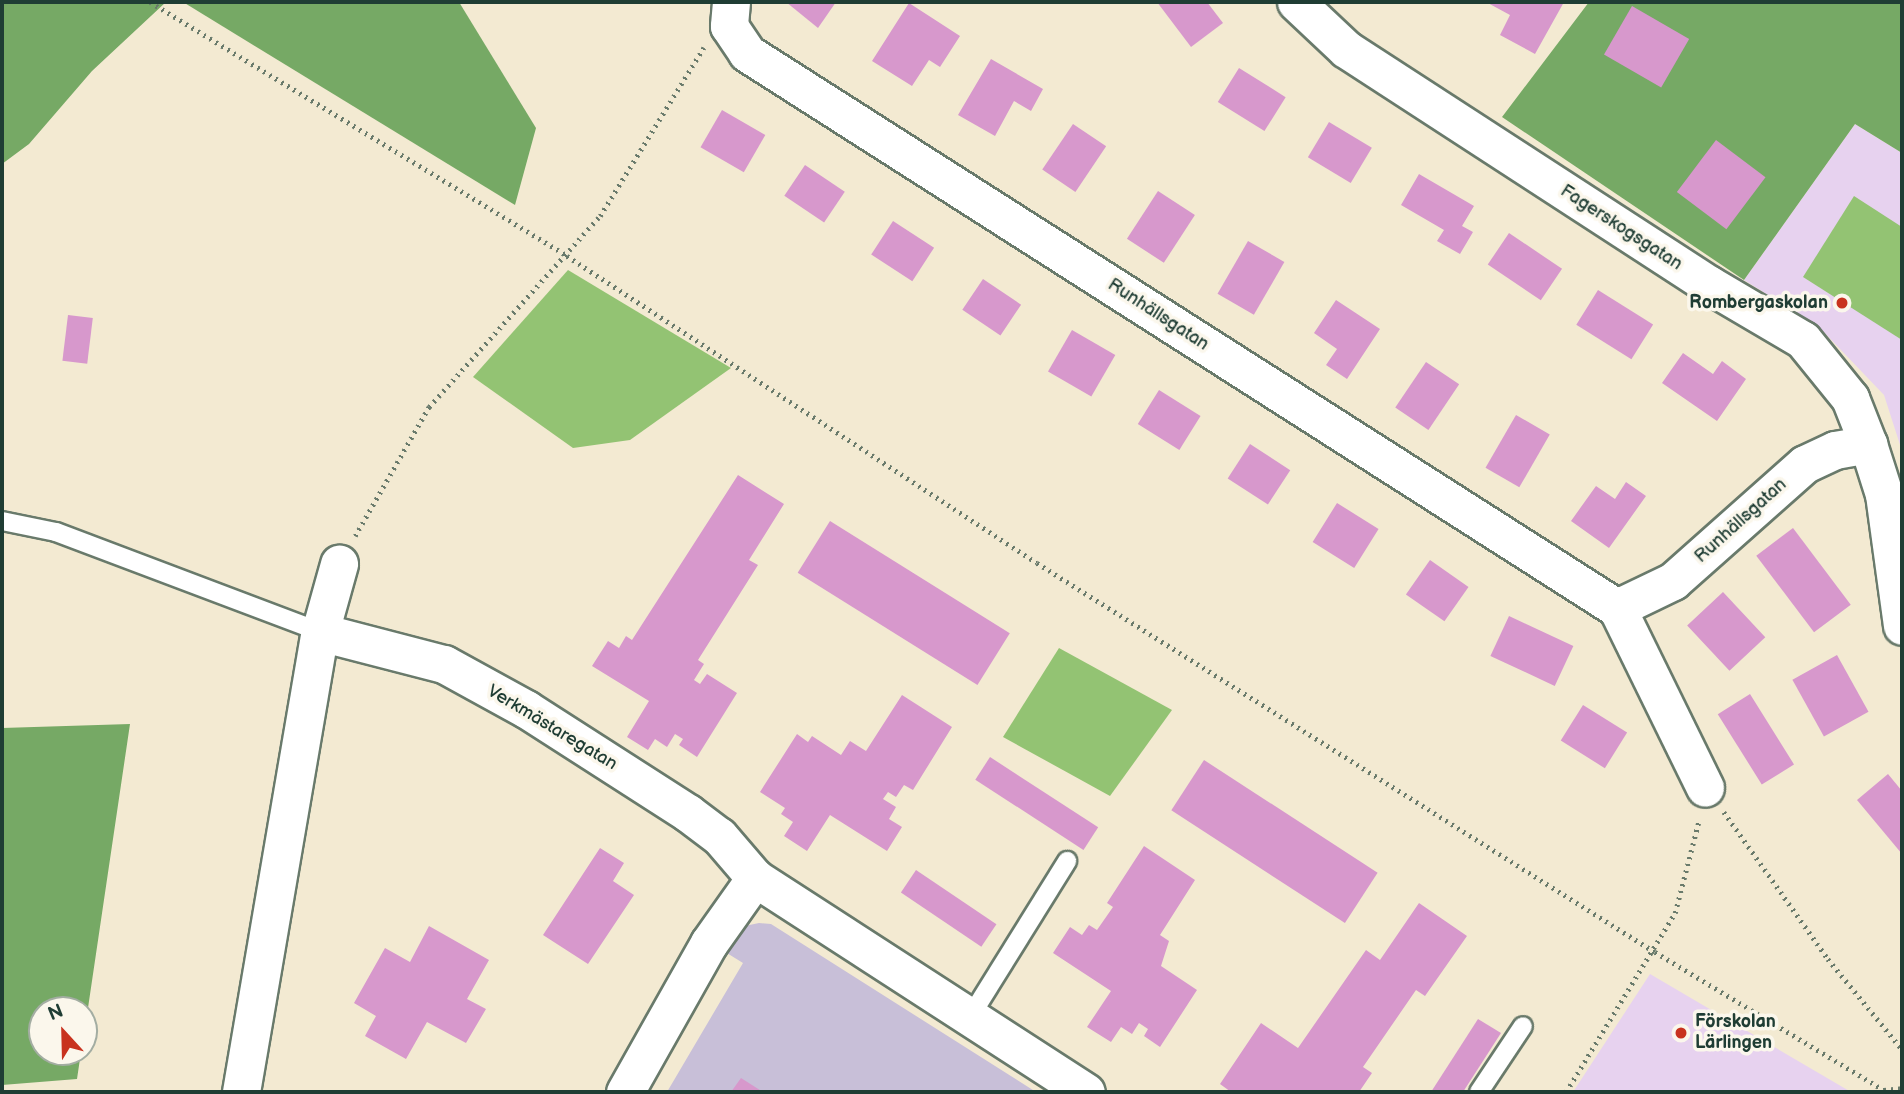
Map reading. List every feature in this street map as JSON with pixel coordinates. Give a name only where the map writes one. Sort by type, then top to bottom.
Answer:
[{"type":"street","name":"Fagerskogsgatan","points":[[1296,2],[1346,49],[1708,284],[1803,340],[1850,398],[1868,444],[1884,494],[1902,626]]},
{"type":"street","name":"Runhällsgatan","points":[[730,14],[747,53],[1617,608],[1673,581],[1805,464],[1835,450],[1868,444]]},
{"type":"street","points":[[241,1092],[320,632],[339,564]]},
{"type":"street","points":[[1617,608],[1705,788]]},
{"type":"street","name":"Verkmästaregatan","points":[[320,632],[444,664],[526,709],[688,813],[719,836],[755,878],[1086,1092]]},
{"type":"street","points":[[625,1092],[709,943],[755,878]]},
{"type":"lane","name":"Verkmästaregatan","points":[[2,521],[57,532],[320,632]]},
{"type":"lane","points":[[970,1017],[1067,861]]},
{"type":"lane","points":[[1479,1092],[1523,1026]]},
{"type":"path","points":[[150,2],[567,256],[1037,563],[1655,952],[1884,1090],[1902,1088]]},
{"type":"path","points":[[339,564],[429,407],[600,216],[701,49],[730,14]]},
{"type":"path","points":[[1566,1092],[1655,952],[1675,913],[1690,866],[1705,788]]},
{"type":"path","points":[[1705,788],[1772,874],[1828,959],[1902,1049]]},
{"type":"shaded area","name":"Rombergaskolan","points":[[1855,124],[1902,153],[1902,451],[1884,395],[1819,327],[1744,280]]},
{"type":"shaded area","points":[[759,923],[771,924],[1036,1092],[667,1092],[743,963],[722,950],[740,927]]},
{"type":"shaded area","name":"Förskolan Lärlingen","points":[[1650,974],[1851,1092],[1573,1092]]},
{"type":"green space","points":[[2,2],[166,2],[92,71],[29,144],[2,164]]},
{"type":"green space","points":[[183,2],[459,2],[536,128],[515,205]]},
{"type":"green space","points":[[1589,2],[1902,3],[1902,153],[1855,124],[1744,280],[1502,117]]},
{"type":"green space","points":[[1854,196],[1902,227],[1902,340],[1803,277]]},
{"type":"green space","points":[[568,270],[731,368],[630,440],[573,448],[473,377]]},
{"type":"green space","points":[[1059,648],[1172,710],[1110,796],[1003,737]]},
{"type":"green space","points":[[130,724],[90,996],[28,996],[28,1066],[79,1066],[77,1079],[2,1085],[2,728]]},
{"type":"building","points":[[786,2],[836,2],[818,28]]},
{"type":"building","points":[[1157,2],[1207,2],[1223,23],[1191,47]]},
{"type":"building","points":[[1486,2],[1564,2],[1535,54],[1500,35],[1510,15]]},
{"type":"building","points":[[909,3],[960,36],[940,67],[929,60],[912,86],[872,61]]},
{"type":"building","points":[[1632,6],[1689,39],[1661,87],[1604,54]]},
{"type":"building","points":[[991,59],[1043,89],[1031,111],[1014,101],[995,136],[958,115]]},
{"type":"building","points":[[1239,68],[1286,97],[1264,131],[1218,102]]},
{"type":"building","points":[[722,110],[765,135],[744,172],[700,147]]},
{"type":"building","points":[[1329,122],[1372,148],[1351,183],[1308,157]]},
{"type":"building","points":[[1073,124],[1106,146],[1075,192],[1042,170]]},
{"type":"building","points":[[1716,140],[1766,177],[1726,229],[1677,192]]},
{"type":"building","points":[[805,165],[845,192],[824,223],[784,196]]},
{"type":"building","points":[[1419,174],[1474,206],[1462,226],[1473,232],[1460,254],[1437,241],[1444,230],[1401,205]]},
{"type":"building","points":[[1158,191],[1195,215],[1164,263],[1127,239]]},
{"type":"building","points":[[893,221],[934,248],[912,281],[871,255]]},
{"type":"building","points":[[1509,233],[1562,269],[1541,300],[1488,265]]},
{"type":"building","points":[[1248,241],[1284,262],[1254,315],[1218,294]]},
{"type":"building","points":[[983,279],[1021,305],[1000,335],[962,310]]},
{"type":"building","points":[[1598,290],[1653,324],[1631,359],[1576,325]]},
{"type":"building","points":[[1336,300],[1380,329],[1347,379],[1326,365],[1337,349],[1314,333]]},
{"type":"building","points":[[68,315],[93,318],[87,364],[62,361]]},
{"type":"building","points":[[1072,330],[1115,355],[1091,397],[1048,372]]},
{"type":"building","points":[[1683,353],[1713,374],[1722,361],[1746,379],[1717,421],[1662,383]]},
{"type":"building","points":[[1426,362],[1459,384],[1428,430],[1395,408]]},
{"type":"building","points":[[1159,390],[1201,416],[1179,450],[1138,424]]},
{"type":"building","points":[[1516,415],[1550,434],[1519,487],[1486,468]]},
{"type":"building","points":[[1250,444],[1290,470],[1268,505],[1228,478]]},
{"type":"building","points":[[738,475],[784,504],[749,560],[758,565],[698,660],[704,664],[694,680],[700,684],[707,674],[737,693],[697,757],[679,745],[683,739],[675,734],[667,747],[655,739],[648,750],[627,737],[649,701],[592,666],[608,641],[619,648],[626,636],[632,640]]},
{"type":"building","points":[[1626,482],[1646,496],[1609,548],[1571,521],[1596,486],[1615,499]]},
{"type":"building","points":[[1337,503],[1379,529],[1354,568],[1313,542]]},
{"type":"building","points":[[830,521],[1010,633],[977,685],[798,573]]},
{"type":"building","points":[[1793,528],[1851,605],[1814,632],[1756,556]]},
{"type":"building","points":[[1430,560],[1469,587],[1444,621],[1406,594]]},
{"type":"building","points":[[1723,592],[1765,637],[1729,671],[1687,625]]},
{"type":"building","points":[[1509,616],[1573,646],[1555,686],[1490,656]]},
{"type":"building","points":[[1837,655],[1869,712],[1824,737],[1792,680]]},
{"type":"building","points":[[1750,694],[1794,764],[1762,785],[1718,714]]},
{"type":"building","points":[[902,695],[952,727],[913,790],[904,785],[896,797],[888,792],[883,799],[896,807],[889,819],[902,827],[887,851],[830,815],[807,851],[784,836],[793,822],[781,814],[785,808],[760,792],[797,734],[808,742],[812,736],[841,755],[850,741],[866,751]]},
{"type":"building","points":[[1583,705],[1627,733],[1605,768],[1561,741]]},
{"type":"building","points":[[990,757],[1098,827],[1083,850],[975,780]]},
{"type":"building","points":[[1204,760],[1378,873],[1345,923],[1171,810]]},
{"type":"building","points":[[1888,774],[1902,791],[1902,854],[1857,800]]},
{"type":"building","points":[[1144,846],[1195,880],[1160,935],[1169,941],[1161,966],[1197,990],[1160,1047],[1144,1036],[1148,1029],[1139,1023],[1132,1034],[1121,1027],[1111,1042],[1087,1027],[1111,991],[1053,953],[1070,927],[1082,935],[1089,925],[1097,930],[1113,907],[1107,903]]},
{"type":"building","points":[[600,848],[624,863],[613,881],[634,895],[588,964],[543,935]]},
{"type":"building","points":[[916,870],[996,924],[981,947],[901,892]]},
{"type":"building","points":[[1419,903],[1467,936],[1425,996],[1416,990],[1363,1067],[1372,1073],[1359,1092],[1231,1092],[1220,1084],[1261,1023],[1298,1048],[1366,950],[1380,960]]},
{"type":"building","points":[[429,926],[489,960],[467,999],[486,1009],[466,1043],[427,1022],[406,1059],[365,1036],[376,1016],[354,1003],[385,948],[410,962]]},
{"type":"building","points":[[1478,1019],[1501,1033],[1463,1092],[1431,1092]]},
{"type":"building","points":[[741,1078],[763,1092],[731,1092]]},
{"type":"place","name":"Rombergaskolan","points":[[1842,303]]},
{"type":"place","name":"Förskolan Lärlingen","points":[[1681,1033]]}]
